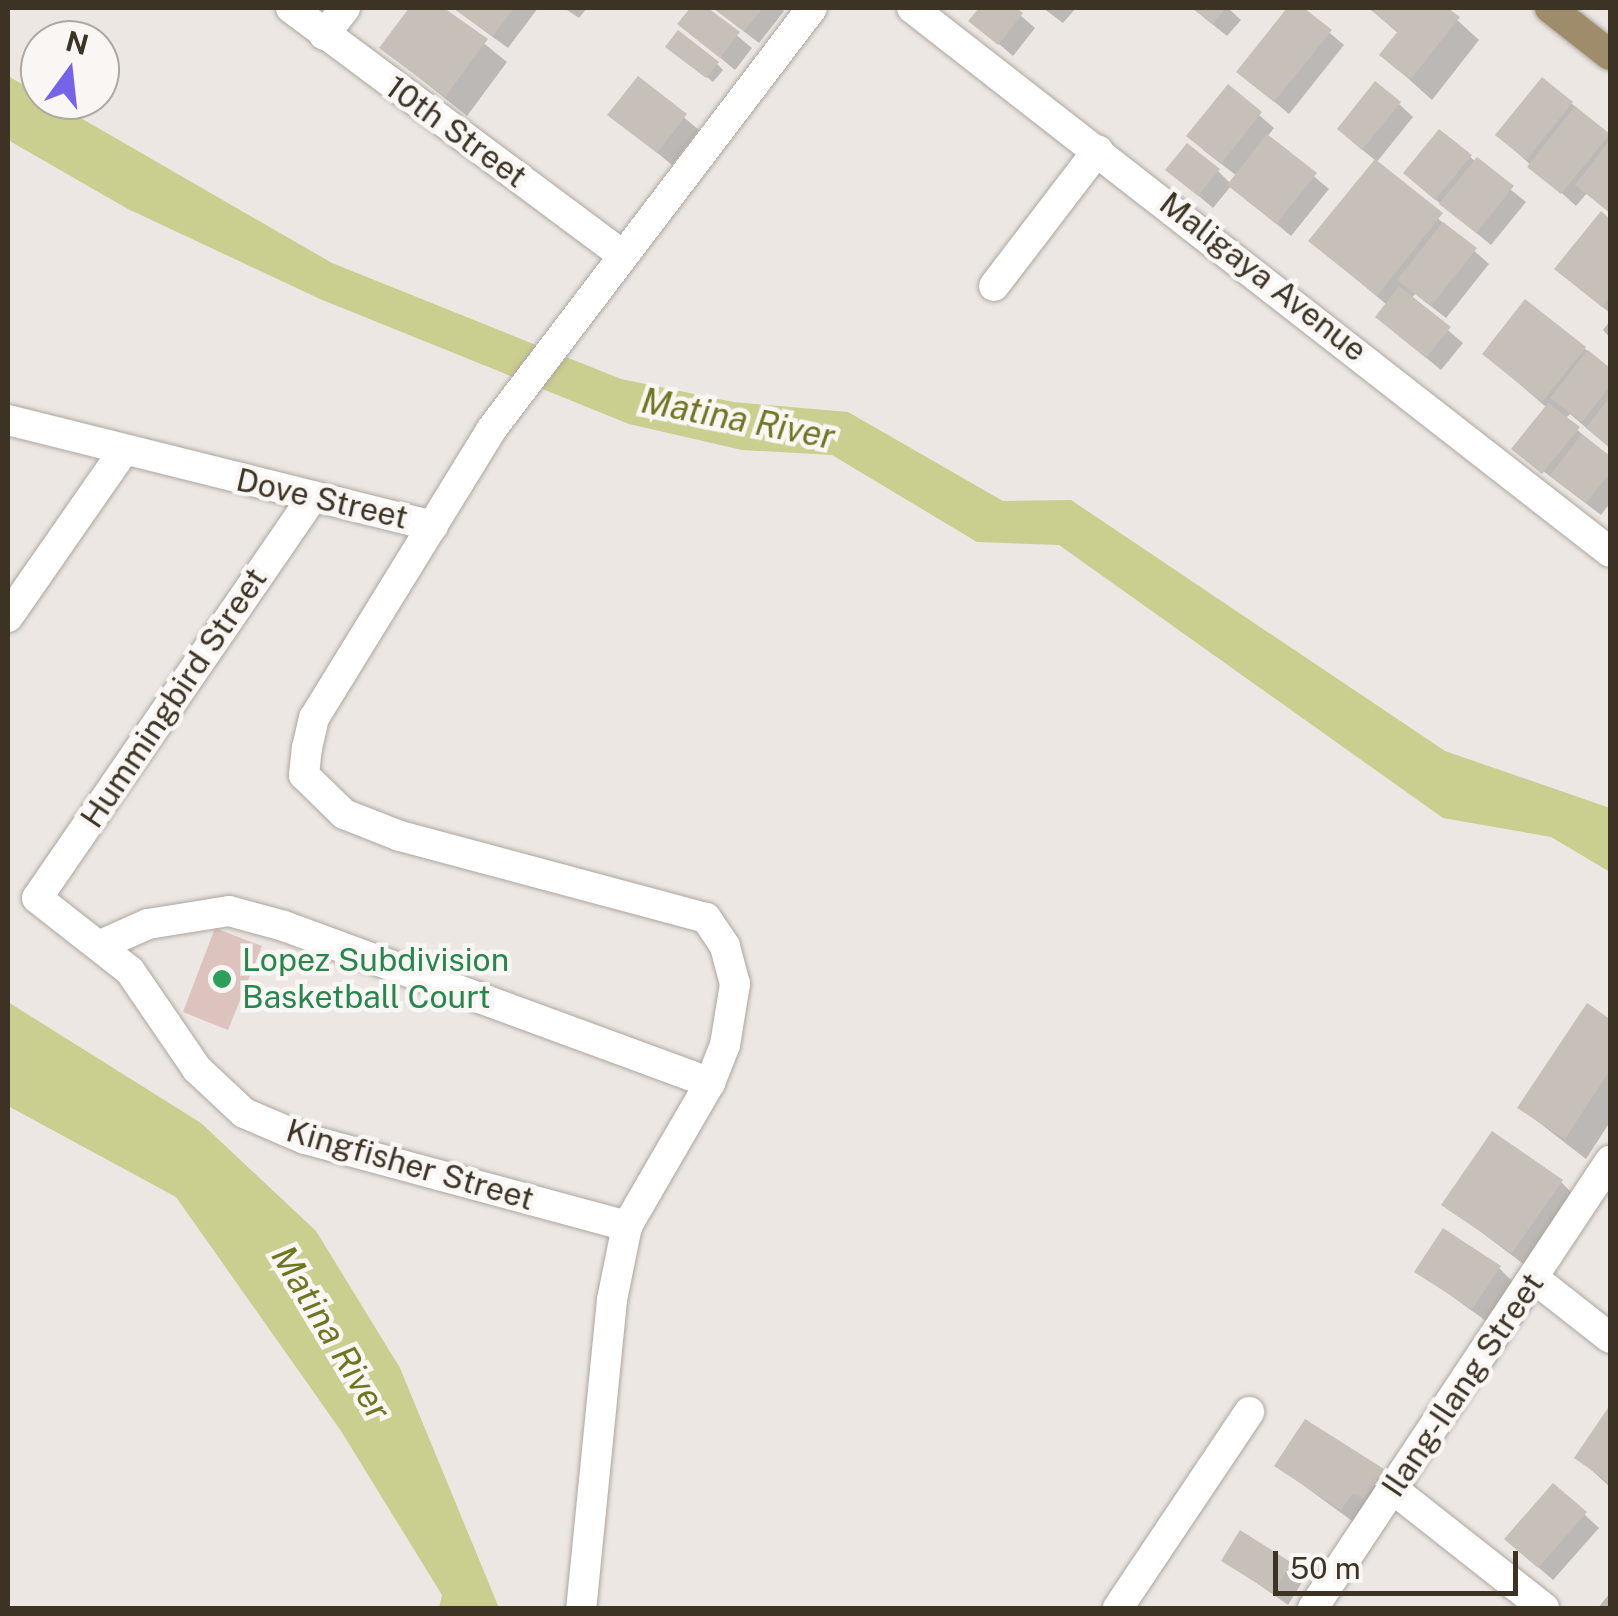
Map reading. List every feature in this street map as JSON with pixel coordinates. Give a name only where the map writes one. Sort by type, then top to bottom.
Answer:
[{"type":"main road","points":[[1550,8],[1610,55]]},
{"type":"street","name":"10th Street","points":[[291,8],[622,255]]},
{"type":"street","points":[[324,35],[346,8]]},
{"type":"street","name":"Dove Street","points":[[8,420],[432,526],[507,406],[812,8]]},
{"type":"street","name":"Maligaya Avenue","points":[[912,8],[1610,552]]},
{"type":"street","points":[[994,286],[1098,150]]},
{"type":"street","points":[[8,616],[124,450]]},
{"type":"street","name":"Hummingbird Street","points":[[37,898],[312,498]]},
{"type":"street","points":[[432,526],[314,718],[304,774],[344,814],[400,836],[706,918],[725,946],[735,984],[710,1084],[626,1232],[581,1608]]},
{"type":"street","name":"Kingfisher Street","points":[[37,898],[103,944],[130,971],[214,1090],[244,1114],[305,1140],[626,1232]]},
{"type":"street","points":[[103,944],[148,924],[229,911],[284,926],[710,1084]]},
{"type":"street","name":"Ilang-Ilang Street","points":[[1314,1608],[1610,1161]]},
{"type":"street","points":[[1535,1279],[1610,1338]]},
{"type":"street","points":[[1118,1608],[1249,1412]]},
{"type":"street","points":[[1394,1490],[1544,1608]]},
{"type":"street","points":[[586,1563],[593,1608]]},
{"type":"shaded area","name":"Lopez Subdivision Basketball Court","points":[[215,928],[262,946],[228,1030],[183,1012]]},
{"type":"water","name":"Matina River","points":[[8,76],[20,83],[20,120],[84,120],[332,263],[621,379],[733,402],[848,412],[1003,501],[1071,500],[1445,751],[1610,808],[1610,872],[1551,837],[1443,818],[1059,545],[977,542],[832,455],[742,450],[629,424],[320,299],[128,209],[8,140]]},
{"type":"water","name":"Matina River","points":[[8,1002],[201,1123],[316,1231],[400,1368],[499,1608],[439,1608],[442,1595],[341,1431],[176,1197],[8,1106]]},
{"type":"building","points":[[409,8],[444,8],[488,39],[445,97],[379,48]]},
{"type":"building","points":[[453,8],[514,8],[493,36]]},
{"type":"building","points":[[690,8],[708,8],[740,32],[720,58],[677,24]]},
{"type":"building","points":[[714,8],[763,8],[744,31]]},
{"type":"building","points":[[979,8],[1016,8],[1023,13],[998,45],[968,21]]},
{"type":"building","points":[[1192,8],[1226,8],[1213,24]]},
{"type":"building","points":[[1287,8],[1304,8],[1332,30],[1274,102],[1236,72]]},
{"type":"building","points":[[1368,8],[1448,8],[1460,17],[1410,80],[1379,55],[1398,31]]},
{"type":"building","points":[[678,30],[719,62],[706,78],[665,47]]},
{"type":"building","points":[[638,76],[687,114],[657,153],[607,115]]},
{"type":"building","points":[[1542,77],[1573,102],[1526,160],[1495,135]]},
{"type":"building","points":[[1375,81],[1401,102],[1362,150],[1337,129]]},
{"type":"building","points":[[1228,84],[1262,112],[1221,164],[1186,136]]},
{"type":"building","points":[[1575,106],[1610,134],[1561,194],[1527,167]]},
{"type":"building","points":[[1439,129],[1472,155],[1435,200],[1403,173]]},
{"type":"building","points":[[1267,134],[1317,173],[1276,224],[1227,185]]},
{"type":"building","points":[[1610,140],[1610,213],[1575,185]]},
{"type":"building","points":[[1187,143],[1220,169],[1198,196],[1165,170]]},
{"type":"building","points":[[1477,157],[1514,186],[1476,233],[1439,204]]},
{"type":"building","points":[[1375,159],[1443,213],[1377,296],[1308,241]]},
{"type":"building","points":[[1601,211],[1610,219],[1610,296],[1602,307],[1554,269]]},
{"type":"building","points":[[1443,222],[1477,248],[1431,306],[1397,280]]},
{"type":"building","points":[[1399,286],[1451,327],[1426,358],[1375,317]]},
{"type":"building","points":[[1525,299],[1586,347],[1542,402],[1482,354]]},
{"type":"building","points":[[1588,350],[1610,368],[1610,386],[1582,422],[1550,398]]},
{"type":"building","points":[[1610,397],[1610,448],[1586,428]]},
{"type":"building","points":[[1548,403],[1580,427],[1542,474],[1511,449]]},
{"type":"building","points":[[1582,434],[1610,456],[1610,473],[1586,503],[1550,475]]},
{"type":"building","points":[[1587,1003],[1610,1019],[1610,1070],[1565,1139],[1517,1108]]},
{"type":"building","points":[[1492,1131],[1563,1180],[1512,1253],[1441,1205]]},
{"type":"building","points":[[1443,1228],[1501,1266],[1472,1309],[1414,1272]]},
{"type":"building","points":[[1610,1405],[1610,1483],[1574,1458]]},
{"type":"building","points":[[1305,1419],[1384,1469],[1364,1499],[1353,1493],[1341,1510],[1274,1466]]},
{"type":"building","points":[[1553,1483],[1587,1512],[1538,1568],[1504,1539]]},
{"type":"building","points":[[1240,1530],[1292,1563],[1273,1593],[1221,1561]]},
{"type":"place","name":"Lopez Subdivision Basketball Court","points":[[222,979]]}]
